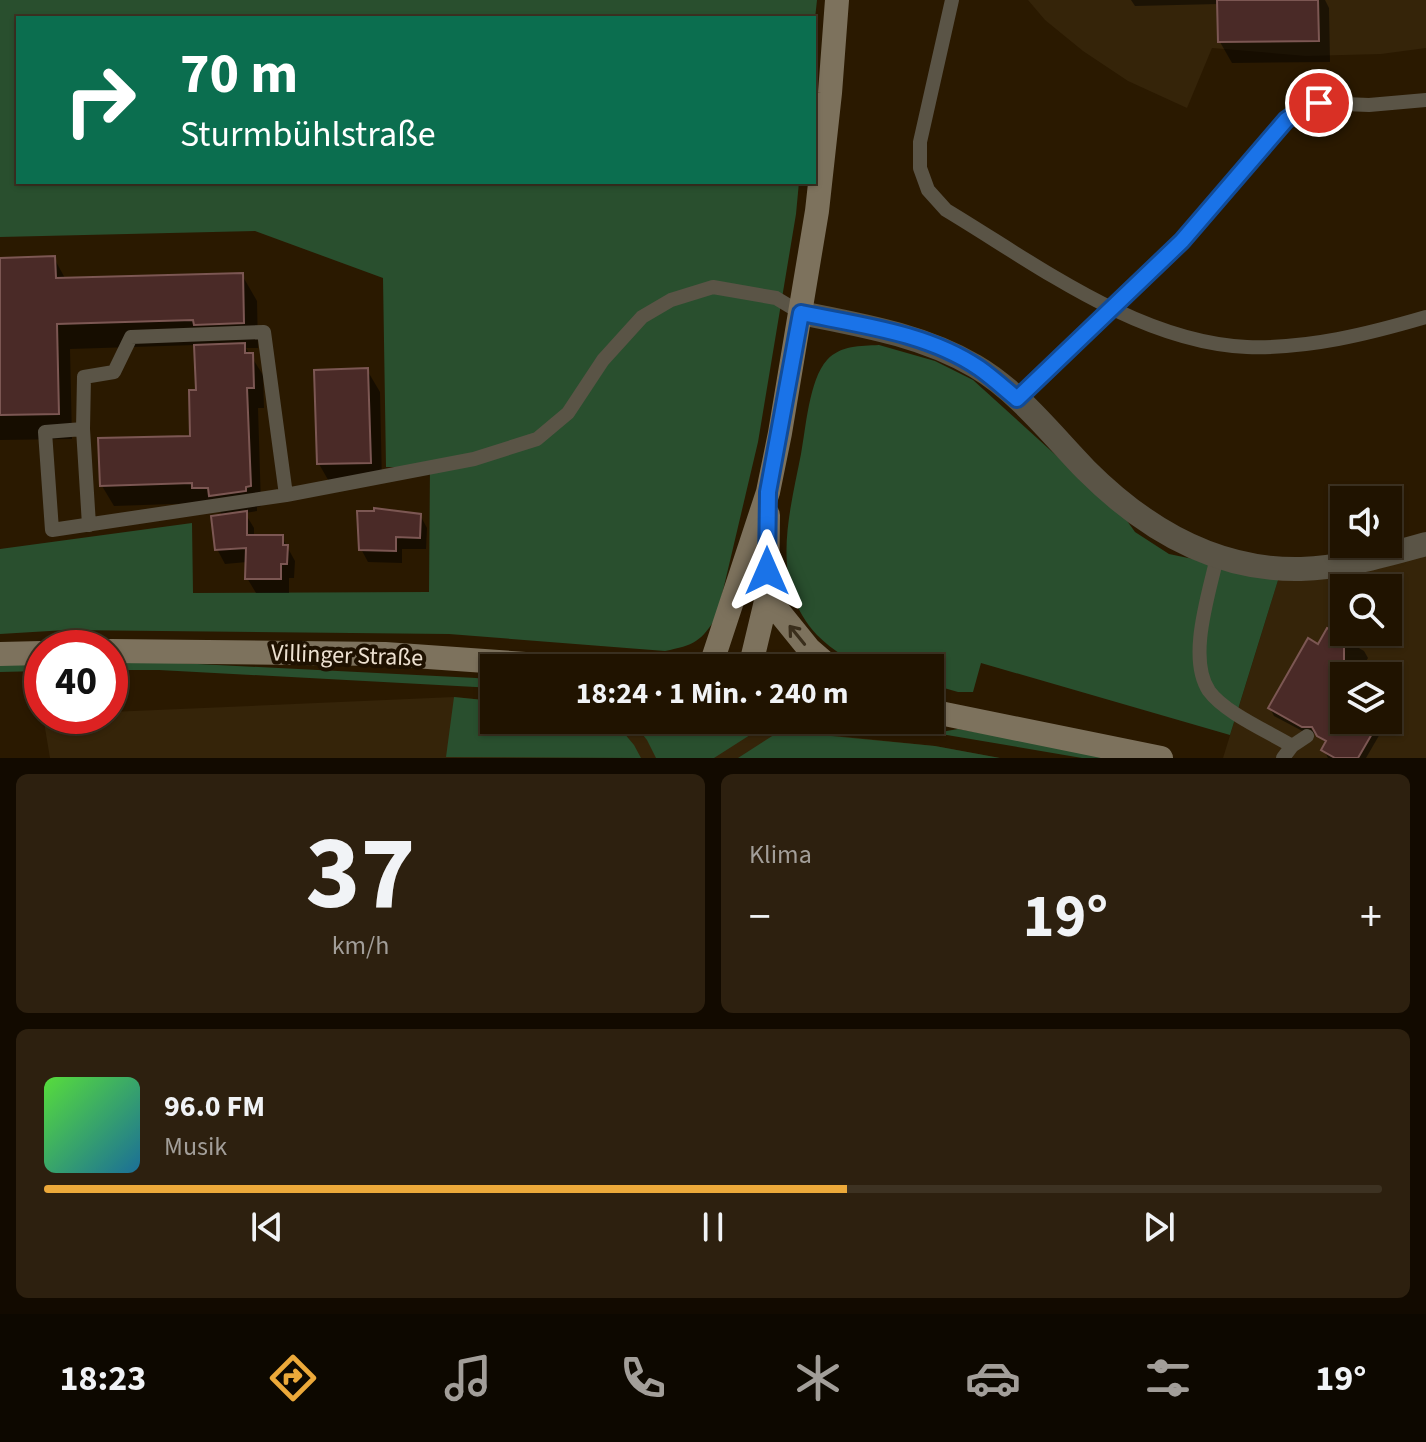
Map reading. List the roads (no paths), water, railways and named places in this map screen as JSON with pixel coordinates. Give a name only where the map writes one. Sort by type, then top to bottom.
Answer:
[{"type":"street","points":[[716,654],[768,492],[801,313],[827,123],[837,0]]},
{"type":"street","points":[[801,313],[886,331],[938,347],[977,367],[1017,399],[1134,514],[1198,550],[1263,566],[1301,569],[1344,563],[1426,544]]},
{"type":"street","points":[[753,654],[767,597],[768,492]]},
{"type":"street","points":[[767,597],[815,654]]},
{"type":"street","name":"Villinger Straße","points":[[128,651],[385,654],[480,661]]},
{"type":"street","points":[[0,654],[24,653]]},
{"type":"street","points":[[944,714],[1161,758]]},
{"type":"lane","points":[[952,0],[920,142],[920,168],[928,190],[946,210],[1113,310],[1153,327],[1194,339],[1245,347],[1293,346],[1333,340],[1426,317]]},
{"type":"lane","points":[[1017,399],[1182,241],[1286,120],[1302,109],[1319,103],[1369,105],[1426,100]]},
{"type":"lane","points":[[83,429],[45,432],[52,530],[286,495],[474,459],[537,439],[568,413],[603,360],[642,317],[671,300],[713,287],[776,298],[801,313]]},
{"type":"lane","points":[[89,525],[83,429],[84,377],[114,372],[131,337],[264,332],[286,495]]},
{"type":"lane","points":[[1217,557],[1199,653],[1200,673],[1210,693],[1288,752],[1307,736]]}]
